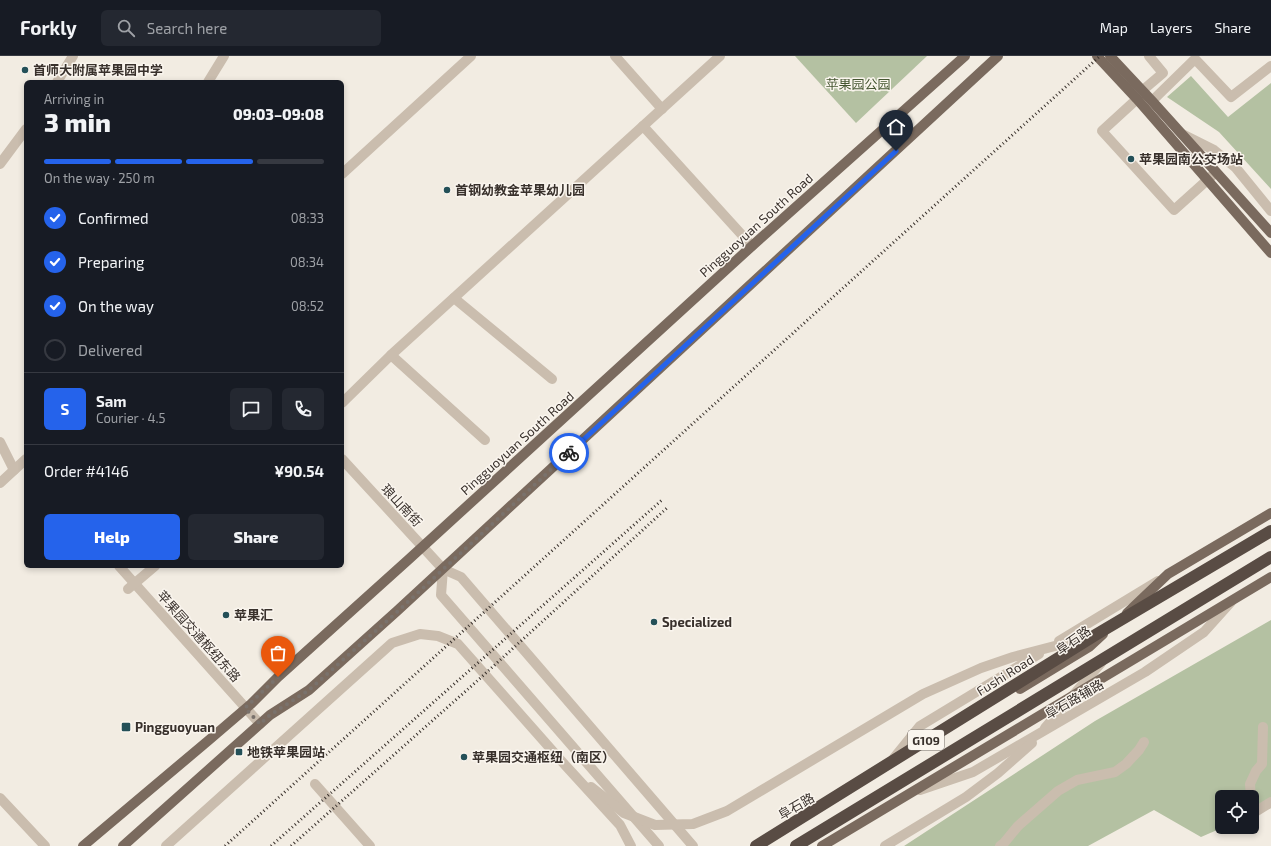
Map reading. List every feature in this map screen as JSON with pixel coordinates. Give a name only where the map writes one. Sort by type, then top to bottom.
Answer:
[{"type":"highway","name":"Fushi Road","points":[[755,846],[1097,634],[1271,531]]},
{"type":"highway","name":"G109","points":[[796,846],[1271,557]]},
{"type":"main road","name":"Pingguoyuan South Road","points":[[82,846],[245,708],[752,246],[965,56]]},
{"type":"main road","points":[[123,846],[270,715],[309,690],[443,569],[998,56]]},
{"type":"main road","points":[[1097,56],[1140,94],[1152,101],[1271,233]]},
{"type":"main road","points":[[1110,56],[1208,179],[1271,253]]},
{"type":"main road","name":"阜石路","points":[[755,846],[1089,647],[1168,574],[1271,513]]},
{"type":"main road","points":[[822,846],[1271,576]]},
{"type":"street","points":[[58,80],[73,56]]},
{"type":"street","points":[[209,80],[224,56]]},
{"type":"street","points":[[344,172],[471,56]]},
{"type":"street","points":[[615,56],[662,109]]},
{"type":"street","points":[[344,401],[391,355],[720,56]]},
{"type":"street","points":[[1149,56],[1171,83]]},
{"type":"street","points":[[1152,101],[1195,59],[1232,97],[1271,66]]},
{"type":"street","points":[[1164,73],[1102,131],[1174,210],[1216,172]]},
{"type":"street","points":[[643,126],[752,246]]},
{"type":"street","points":[[0,164],[24,133]]},
{"type":"street","points":[[1182,134],[1214,150],[1236,168],[1271,211]]},
{"type":"street","points":[[454,298],[552,379]]},
{"type":"street","points":[[391,355],[485,440]]},
{"type":"street","points":[[0,442],[22,465],[0,483]]},
{"type":"street","name":"琅山南街","points":[[344,461],[443,569]]},
{"type":"street","name":"苹果园交通枢纽东路","points":[[120,568],[131,586],[260,724]]},
{"type":"street","points":[[131,586],[153,568]]},
{"type":"street","points":[[659,846],[441,595],[443,569],[461,577],[693,846]]},
{"type":"street","points":[[885,769],[920,726],[1168,574]]},
{"type":"street","name":"阜石路辅路","points":[[911,793],[973,772],[1145,672],[1204,632],[1234,599]]},
{"type":"street","points":[[166,846],[392,643],[420,634],[438,636],[458,644],[564,765],[620,825],[631,846]]},
{"type":"street","points":[[564,765],[624,813],[655,825],[693,824],[727,811],[923,694],[1013,657],[1097,634]]},
{"type":"street","points":[[885,846],[966,797],[998,773],[1028,747],[1105,659]]},
{"type":"street","points":[[1250,790],[1250,784],[1262,764],[1263,727]]},
{"type":"street","points":[[1000,846],[1018,826],[1058,791],[1077,780],[1115,772],[1126,764],[1144,742]]},
{"type":"street","points":[[315,784],[370,846]]},
{"type":"street","points":[[0,798],[45,846]]},
{"type":"street","points":[[1259,810],[1271,802]]},
{"type":"green space","name":"苹果园公园","points":[[795,56],[927,56],[856,123]]},
{"type":"green space","points":[[1191,76],[1228,117],[1271,83],[1271,189],[1219,132],[1167,97]]},
{"type":"green space","points":[[1271,620],[1271,808],[1259,813],[1259,790],[1215,790],[1215,831],[1201,837],[1154,810],[1088,846],[904,846],[1095,721]]},
{"type":"railway","points":[[225,846],[1100,56]]},
{"type":"railway","points":[[271,846],[662,500]]},
{"type":"railway","points":[[291,846],[476,682],[668,507]]},
{"type":"way so far","points":[[278,677],[245,708],[260,724],[270,715],[309,690],[397,612],[569,453]]},
{"type":"place","name":"首师大附属苹果园中学","points":[[25,70]]},
{"type":"place","name":"苹果园南公交场站","points":[[1131,159]]},
{"type":"place","name":"首钢幼教金苹果幼儿园","points":[[447,190]]},
{"type":"place","name":"苹果汇","points":[[226,615]]},
{"type":"place","name":"Specialized","points":[[654,622]]},
{"type":"place","name":"Pingguoyuan","points":[[126,727]]},
{"type":"place","name":"地铁苹果园站","points":[[239,752]]},
{"type":"place","name":"苹果园交通枢纽（南区）","points":[[464,757]]},
{"type":"route","points":[[569,453],[896,151]]}]
